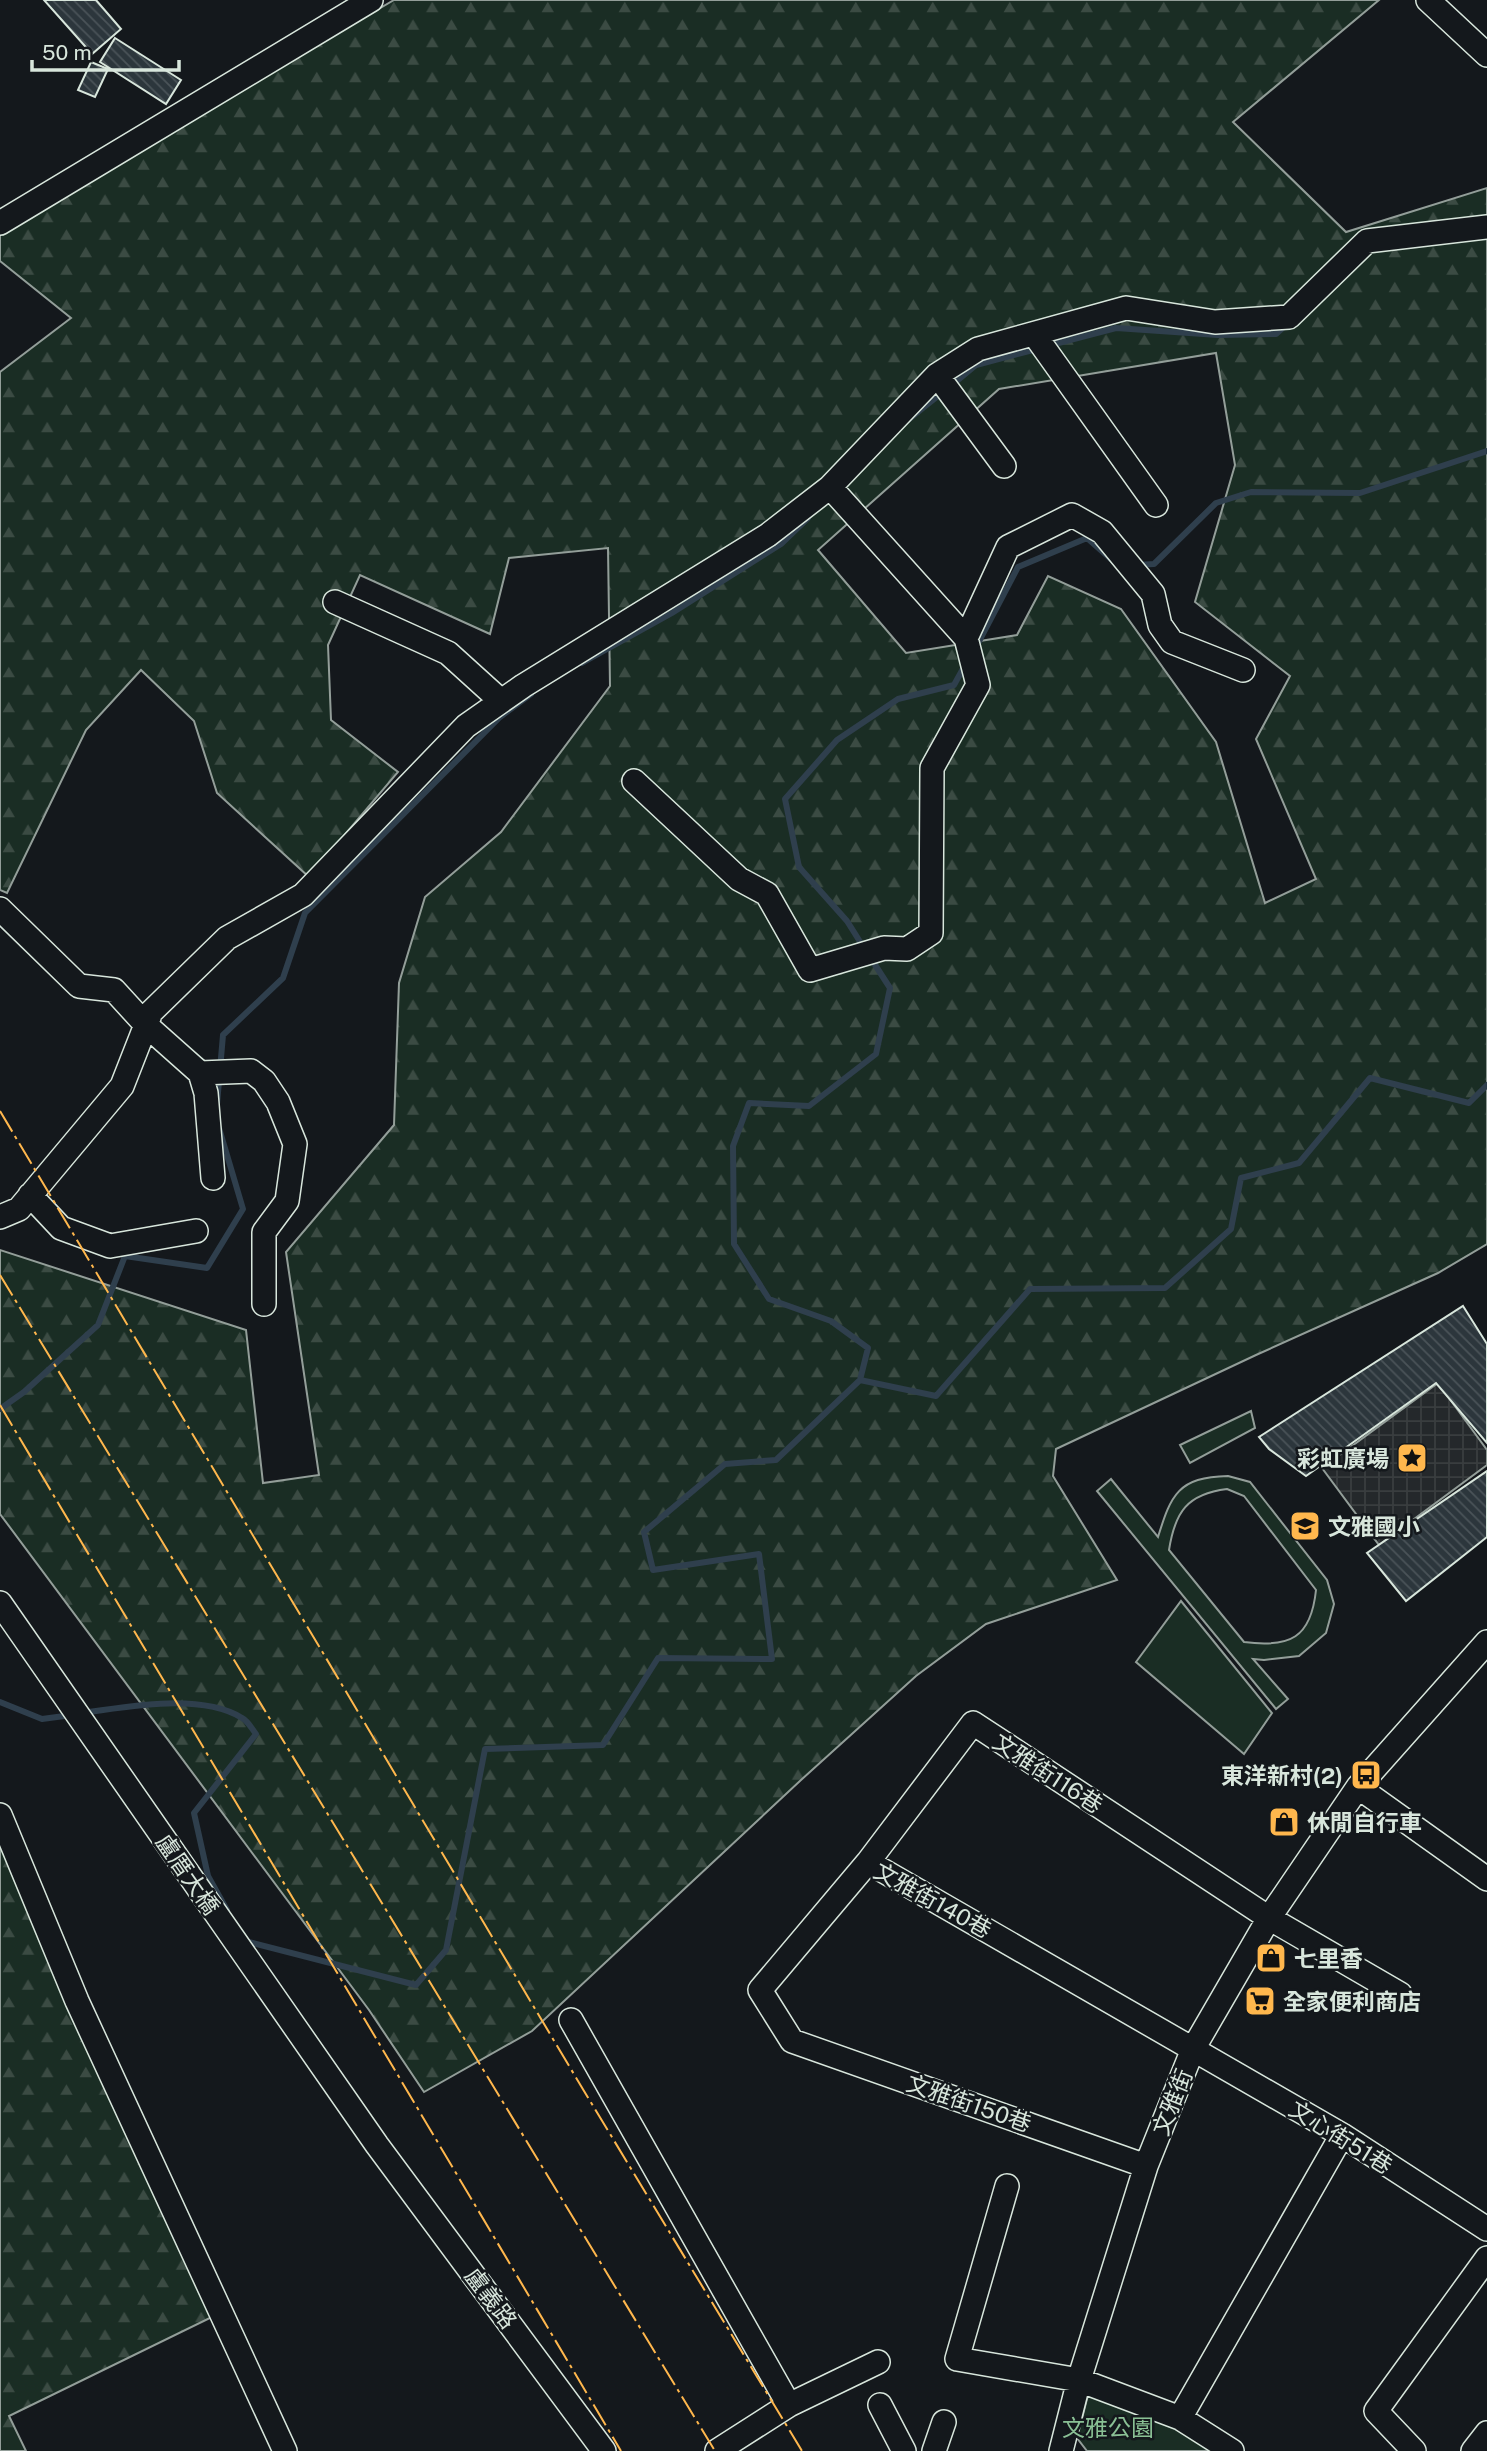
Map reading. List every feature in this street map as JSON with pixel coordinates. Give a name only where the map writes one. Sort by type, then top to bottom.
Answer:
[{"type":"street","points":[[0,223],[371,0]]},
{"type":"street","points":[[1428,0],[1487,55]]},
{"type":"street","points":[[0,1217],[19,1209],[122,1086],[150,1012],[228,939],[303,895],[466,726],[501,701],[834,491],[978,349],[1040,343],[1126,308],[1216,321],[1289,317],[1367,241],[1487,227]]},
{"type":"street","points":[[1040,343],[1156,505]]},
{"type":"street","points":[[943,384],[1004,466]]},
{"type":"street","points":[[634,780],[740,879],[767,894],[810,971],[884,948],[907,949],[931,933],[932,768],[978,684],[969,650],[834,491]]},
{"type":"street","points":[[969,650],[1008,547],[1072,515],[1102,532],[1153,594],[1160,625],[1172,642],[1243,670]]},
{"type":"street","points":[[335,602],[448,653],[501,701]]},
{"type":"street","points":[[0,909],[79,986],[114,990],[146,1025],[213,1072],[251,1071],[264,1081],[278,1101],[295,1144],[287,1201],[264,1232],[264,1304]]},
{"type":"street","points":[[213,1072],[206,1093],[213,1178]]},
{"type":"street","points":[[30,1195],[61,1228],[110,1246],[196,1231]]},
{"type":"street","name":"盧厝大橋","points":[[0,1603],[377,2146]]},
{"type":"street","name":"文雅街","points":[[1061,2451],[1079,2380],[1146,2166],[1193,2049],[1269,1918],[1358,1787],[1487,1642]]},
{"type":"street","name":"文雅街116巷","points":[[868,1862],[972,1723],[1269,1918]]},
{"type":"street","points":[[1358,1787],[1487,1879]]},
{"type":"street","points":[[0,1815],[77,2001],[285,2451]]},
{"type":"street","name":"文雅街140巷","points":[[792,2040],[760,1990],[868,1862],[1193,2049]]},
{"type":"street","points":[[1269,1918],[1400,1994]]},
{"type":"street","points":[[570,2020],[789,2405]]},
{"type":"street","name":"文雅街150巷","points":[[792,2040],[1146,2166]]},
{"type":"street","name":"文心街51巷","points":[[1193,2049],[1342,2135],[1487,2229]]},
{"type":"street","points":[[1180,2418],[1342,2135]]},
{"type":"street","name":"盧義路","points":[[377,2146],[604,2451]]},
{"type":"street","points":[[1007,2186],[957,2359],[1079,2380],[1180,2418],[1232,2451]]},
{"type":"street","points":[[1414,2451],[1376,2411],[1487,2258]]},
{"type":"street","points":[[717,2451],[789,2405],[878,2362]]},
{"type":"street","points":[[880,2405],[904,2451]]},
{"type":"street","points":[[934,2451],[944,2422]]},
{"type":"street","points":[[1473,2451],[1487,2433]]},
{"type":"green space","points":[[394,0],[1379,0],[1233,122],[1346,232],[1487,188],[1487,1244],[1438,1273],[1056,1449],[1053,1476],[1117,1580],[986,1624],[916,1676],[532,2031],[424,2092],[369,2010],[0,1514],[0,1250],[246,1330],[263,1483],[319,1475],[286,1252],[394,1125],[399,983],[425,897],[501,832],[610,686],[608,548],[509,558],[490,634],[360,575],[328,645],[331,720],[398,772],[309,877],[217,793],[194,721],[141,670],[86,730],[7,893],[0,890],[0,372],[71,318],[0,261],[0,232]],"holes":[[[1216,353],[1235,465],[1195,602],[1290,676],[1256,739],[1316,879],[1265,903],[1216,742],[1121,609],[1048,576],[1017,635],[906,653],[818,550],[999,389]]]},
{"type":"green space","points":[[1251,1411],[1255,1428],[1190,1463],[1180,1445]]},
{"type":"green space","points":[[1228,1476],[1250,1482],[1327,1580],[1334,1604],[1326,1633],[1299,1656],[1253,1659],[1288,1699],[1276,1709],[1097,1491],[1111,1479],[1158,1537],[1167,1510],[1179,1491],[1198,1480]],"holes":[[[1227,1489],[1244,1496],[1316,1590],[1309,1619],[1303,1629],[1286,1641],[1244,1642],[1169,1550],[1179,1515],[1193,1500],[1213,1491]]]},
{"type":"green space","points":[[1181,1601],[1272,1713],[1244,1754],[1136,1662]]},
{"type":"green space","points":[[0,1828],[212,2317],[9,2416],[26,2451],[0,2451]]},
{"type":"green space","name":"文雅公園","points":[[1088,2395],[1157,2413],[1233,2451],[1087,2451],[1077,2438]]},
{"type":"shaded area","name":"彩虹廣場","points":[[1438,1383],[1487,1450],[1487,1465],[1379,1545],[1322,1468]]},
{"type":"building","points":[[44,0],[96,0],[121,29],[92,54]]},
{"type":"building","points":[[115,38],[181,80],[166,104],[100,62]]},
{"type":"building","points":[[91,62],[108,69],[95,97],[78,90]]},
{"type":"building","points":[[1463,1306],[1487,1344],[1487,1443],[1436,1383],[1306,1476],[1269,1449],[1259,1437]]},
{"type":"building","points":[[1487,1471],[1487,1537],[1406,1601],[1367,1553]]},
{"type":"waterway","points":[[1047,346],[1116,328],[1218,335],[1276,334],[1286,325]]},
{"type":"waterway","points":[[952,385],[976,365],[1037,349]]},
{"type":"waterway","points":[[908,420],[943,392]]},
{"type":"waterway","points":[[1137,565],[1154,564],[1216,503],[1251,492],[1360,493],[1487,451]]},
{"type":"waterway","points":[[582,663],[672,613],[781,544],[808,518]]},
{"type":"waterway","points":[[976,647],[1018,567],[1087,538],[1112,560]]},
{"type":"waterway","points":[[864,948],[847,921],[799,867],[785,799],[837,740],[898,699],[954,685],[965,665]]},
{"type":"waterway","points":[[217,1104],[223,1035],[283,978],[305,913],[500,717],[531,694]]},
{"type":"waterway","points":[[860,1380],[868,1348],[831,1321],[769,1299],[734,1244],[733,1146],[749,1103],[809,1106],[876,1054],[890,988],[870,957]]},
{"type":"waterway","points":[[245,1941],[416,1985],[446,1950],[485,1749],[603,1745],[658,1658],[772,1659],[759,1554],[653,1570],[644,1532],[725,1464],[776,1460],[860,1380],[936,1396],[1030,1289],[1165,1288],[1231,1229],[1241,1178],[1299,1163],[1370,1078],[1469,1103],[1487,1085]]},
{"type":"waterway","points":[[0,1409],[24,1392],[98,1325],[125,1256],[207,1268],[243,1209],[219,1128]]},
{"type":"waterway","points":[[0,1702],[42,1719],[72,1715]]},
{"type":"waterway","points":[[83,1713],[143,1705],[186,1704],[226,1710],[250,1725],[256,1734],[194,1813],[208,1876],[227,1910]]},
{"type":"power","points":[[0,1111],[584,2091],[802,2451]]},
{"type":"power","points":[[0,1275],[715,2451]]},
{"type":"power","points":[[0,1405],[621,2451]]},
{"type":"place","name":"彩虹廣場","points":[[1412,1458]]},
{"type":"place","name":"文雅國小","points":[[1305,1526]]},
{"type":"place","name":"東洋新村(2)","points":[[1366,1775]]},
{"type":"place","name":"休閒自行車","points":[[1284,1822]]},
{"type":"place","name":"七里香","points":[[1271,1958]]},
{"type":"place","name":"全家便利商店","points":[[1260,2001]]}]
